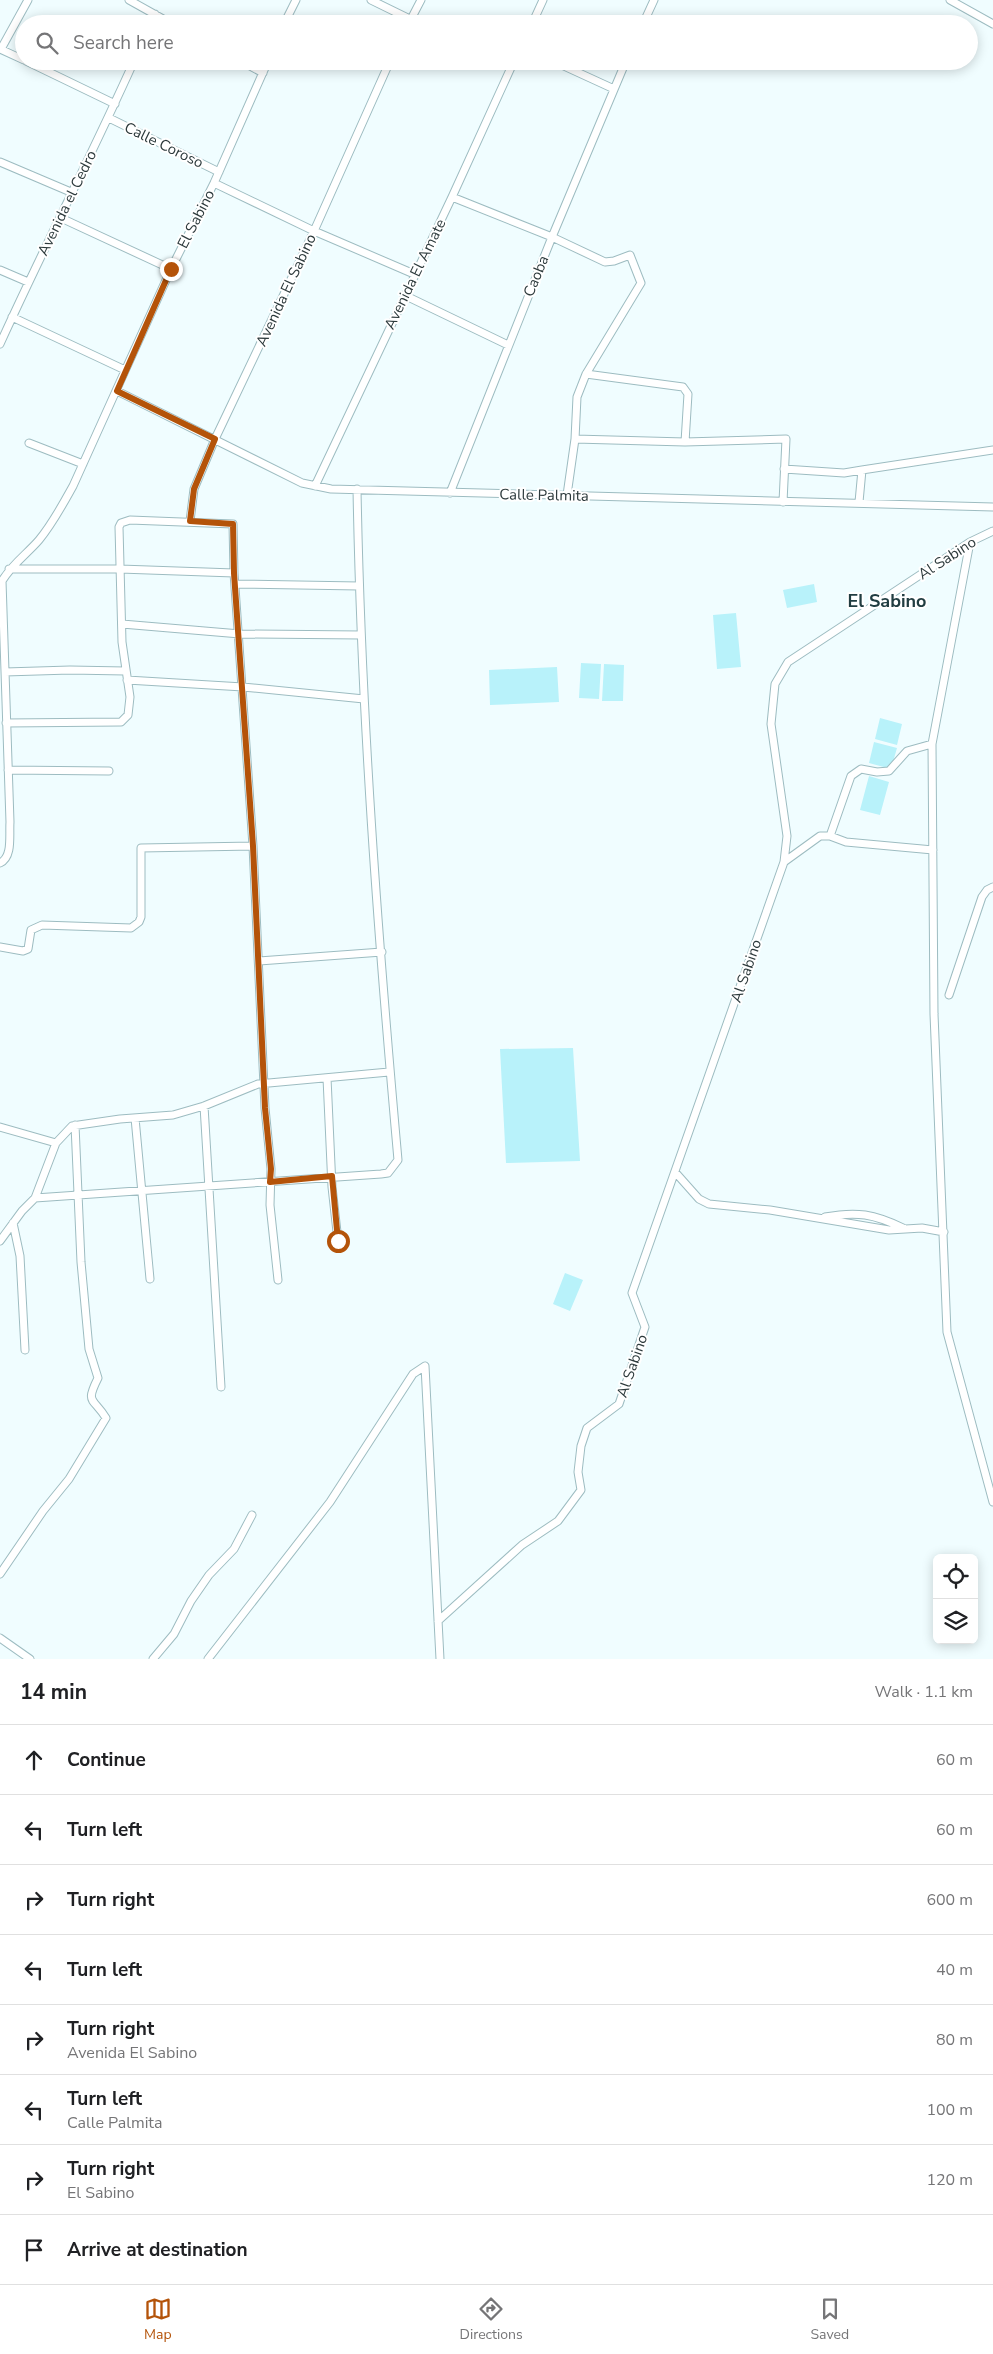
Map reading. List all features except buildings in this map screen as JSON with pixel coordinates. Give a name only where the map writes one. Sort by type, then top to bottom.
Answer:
[{"type":"street","points":[[20,15],[28,0]]},
{"type":"street","points":[[129,0],[155,14]]},
{"type":"street","points":[[288,15],[296,0]]},
{"type":"street","points":[[370,0],[397,15]]},
{"type":"street","points":[[414,15],[421,0]]},
{"type":"street","points":[[536,15],[543,0]]},
{"type":"street","points":[[647,15],[654,0]]},
{"type":"street","points":[[950,0],[977,15]]},
{"type":"street","points":[[978,16],[993,24]]},
{"type":"street","points":[[1,49],[15,24]]},
{"type":"street","name":"Calle Coroso","points":[[1,49],[15,56]]},
{"type":"street","name":"Calle Coroso","points":[[44,70],[115,104]]},
{"type":"street","name":"Avenida el Cedro","points":[[0,344],[28,282],[109,118],[130,70]]},
{"type":"street","points":[[258,70],[263,73]]},
{"type":"street","name":"El Sabino","points":[[9,568],[39,541],[73,486],[171,269],[214,183],[264,70]]},
{"type":"street","name":"Avenida El Sabino","points":[[190,521],[194,489],[215,439],[314,231],[386,70]]},
{"type":"street","name":"Avenida El Amate","points":[[315,486],[452,197],[508,70]]},
{"type":"street","points":[[573,70],[614,89]]},
{"type":"street","name":"Caoba","points":[[450,493],[508,345],[622,70]]},
{"type":"street","name":"Calle Coroso","points":[[109,118],[219,172]]},
{"type":"street","points":[[0,162],[73,193]]},
{"type":"street","name":"Calle Coroso","points":[[214,183],[314,231],[414,274]]},
{"type":"street","points":[[452,197],[552,237],[605,262],[630,255],[640,283],[586,374],[577,397],[567,495]]},
{"type":"street","points":[[61,218],[171,269]]},
{"type":"street","points":[[0,270],[28,282]]},
{"type":"street","points":[[404,295],[508,345]]},
{"type":"street","points":[[12,317],[125,370]]},
{"type":"street","points":[[586,374],[683,388],[686,390],[684,442]]},
{"type":"street","name":"Calle Palmita","points":[[117,391],[302,483],[331,489],[993,506]]},
{"type":"street","points":[[574,439],[684,442],[786,439],[783,502]]},
{"type":"street","points":[[29,443],[83,464]]},
{"type":"street","points":[[784,469],[836,473],[993,450]]},
{"type":"street","points":[[859,502],[862,470]]},
{"type":"street","points":[[35,1198],[388,1173],[394,1168],[398,1160],[389,1072],[364,699],[357,489]]},
{"type":"street","points":[[6,723],[121,722],[128,715],[130,697],[125,671],[119,527],[124,521],[190,521],[233,524],[234,573],[240,634],[253,846],[264,1084],[271,1169],[270,1205],[278,1280]]},
{"type":"street","name":"Al Sabino","points":[[438,1621],[522,1545],[558,1521],[581,1490],[578,1472],[581,1446],[587,1428],[619,1404],[645,1327],[632,1293],[784,862],[787,836],[771,724],[775,684],[788,662],[970,542],[993,531]]},
{"type":"street","points":[[970,542],[932,744],[935,1024],[947,1332],[993,1502]]},
{"type":"street","points":[[0,863],[5,861],[8,853],[10,822],[6,723],[3,708],[5,672],[2,649],[1,591],[2,581],[9,568],[234,573]]},
{"type":"street","points":[[235,584],[359,586]]},
{"type":"street","points":[[122,624],[240,634],[361,635]]},
{"type":"street","points":[[5,672],[125,671]]},
{"type":"street","points":[[127,680],[243,687],[364,699]]},
{"type":"street","points":[[830,836],[851,776],[861,770],[889,771],[906,751],[932,744]]},
{"type":"street","points":[[8,770],[109,771]]},
{"type":"street","points":[[0,822],[10,822]]},
{"type":"street","points":[[784,862],[820,836],[830,836],[846,842],[933,850]]},
{"type":"street","points":[[0,947],[23,951],[28,949],[32,930],[42,925],[131,928],[136,926],[141,917],[141,848],[253,846]]},
{"type":"street","points":[[949,995],[982,897],[987,890],[993,887]]},
{"type":"street","points":[[259,961],[382,952]]},
{"type":"street","points":[[0,1241],[12,1223],[35,1198],[56,1143],[75,1125],[173,1115],[204,1106],[258,1084],[389,1072]]},
{"type":"street","points":[[327,1078],[332,1176],[338,1241]]},
{"type":"street","points":[[204,1106],[221,1387]]},
{"type":"street","points":[[136,1118],[150,1279]]},
{"type":"street","points":[[0,1574],[43,1511],[69,1478],[106,1418],[91,1399],[90,1394],[98,1378],[89,1349],[80,1262],[75,1125]]},
{"type":"street","points":[[0,1127],[56,1143]]},
{"type":"street","points":[[675,1172],[699,1199],[709,1204],[821,1217],[889,1230],[922,1228],[944,1232]]},
{"type":"street","points":[[821,1217],[844,1213],[878,1216],[904,1228]]},
{"type":"street","points":[[12,1223],[20,1256],[26,1336],[25,1350]]},
{"type":"street","points":[[208,1659],[330,1502],[413,1374],[425,1366],[440,1659]]},
{"type":"street","points":[[153,1659],[174,1634],[191,1601],[208,1575],[234,1549],[252,1515]]},
{"type":"street","points":[[0,1638],[30,1659]]},
{"type":"shaded area","points":[[814,584],[817,602],[787,608],[783,590]]},
{"type":"shaded area","points":[[736,613],[741,667],[717,669],[713,615]]},
{"type":"shaded area","points":[[581,663],[601,664],[599,699],[579,698]]},
{"type":"shaded area","points":[[604,664],[624,665],[623,701],[602,701]]},
{"type":"shaded area","points":[[557,667],[559,702],[490,705],[489,670]]},
{"type":"shaded area","points":[[880,718],[902,724],[897,745],[875,739]]},
{"type":"shaded area","points":[[874,742],[897,748],[891,769],[869,763]]},
{"type":"shaded area","points":[[869,776],[889,782],[880,815],[860,810]]},
{"type":"shaded area","points":[[573,1048],[580,1161],[506,1163],[500,1049]]},
{"type":"shaded area","points":[[565,1273],[583,1280],[570,1311],[553,1304]]},
{"type":"district","name":"El Sabino","points":[[887,601]]},
{"type":"route","points":[[171,269],[117,391],[215,439],[194,489],[190,521],[233,524],[234,573],[240,634],[253,846],[265,1108],[271,1169],[270,1182],[332,1176],[338,1241]]}]
